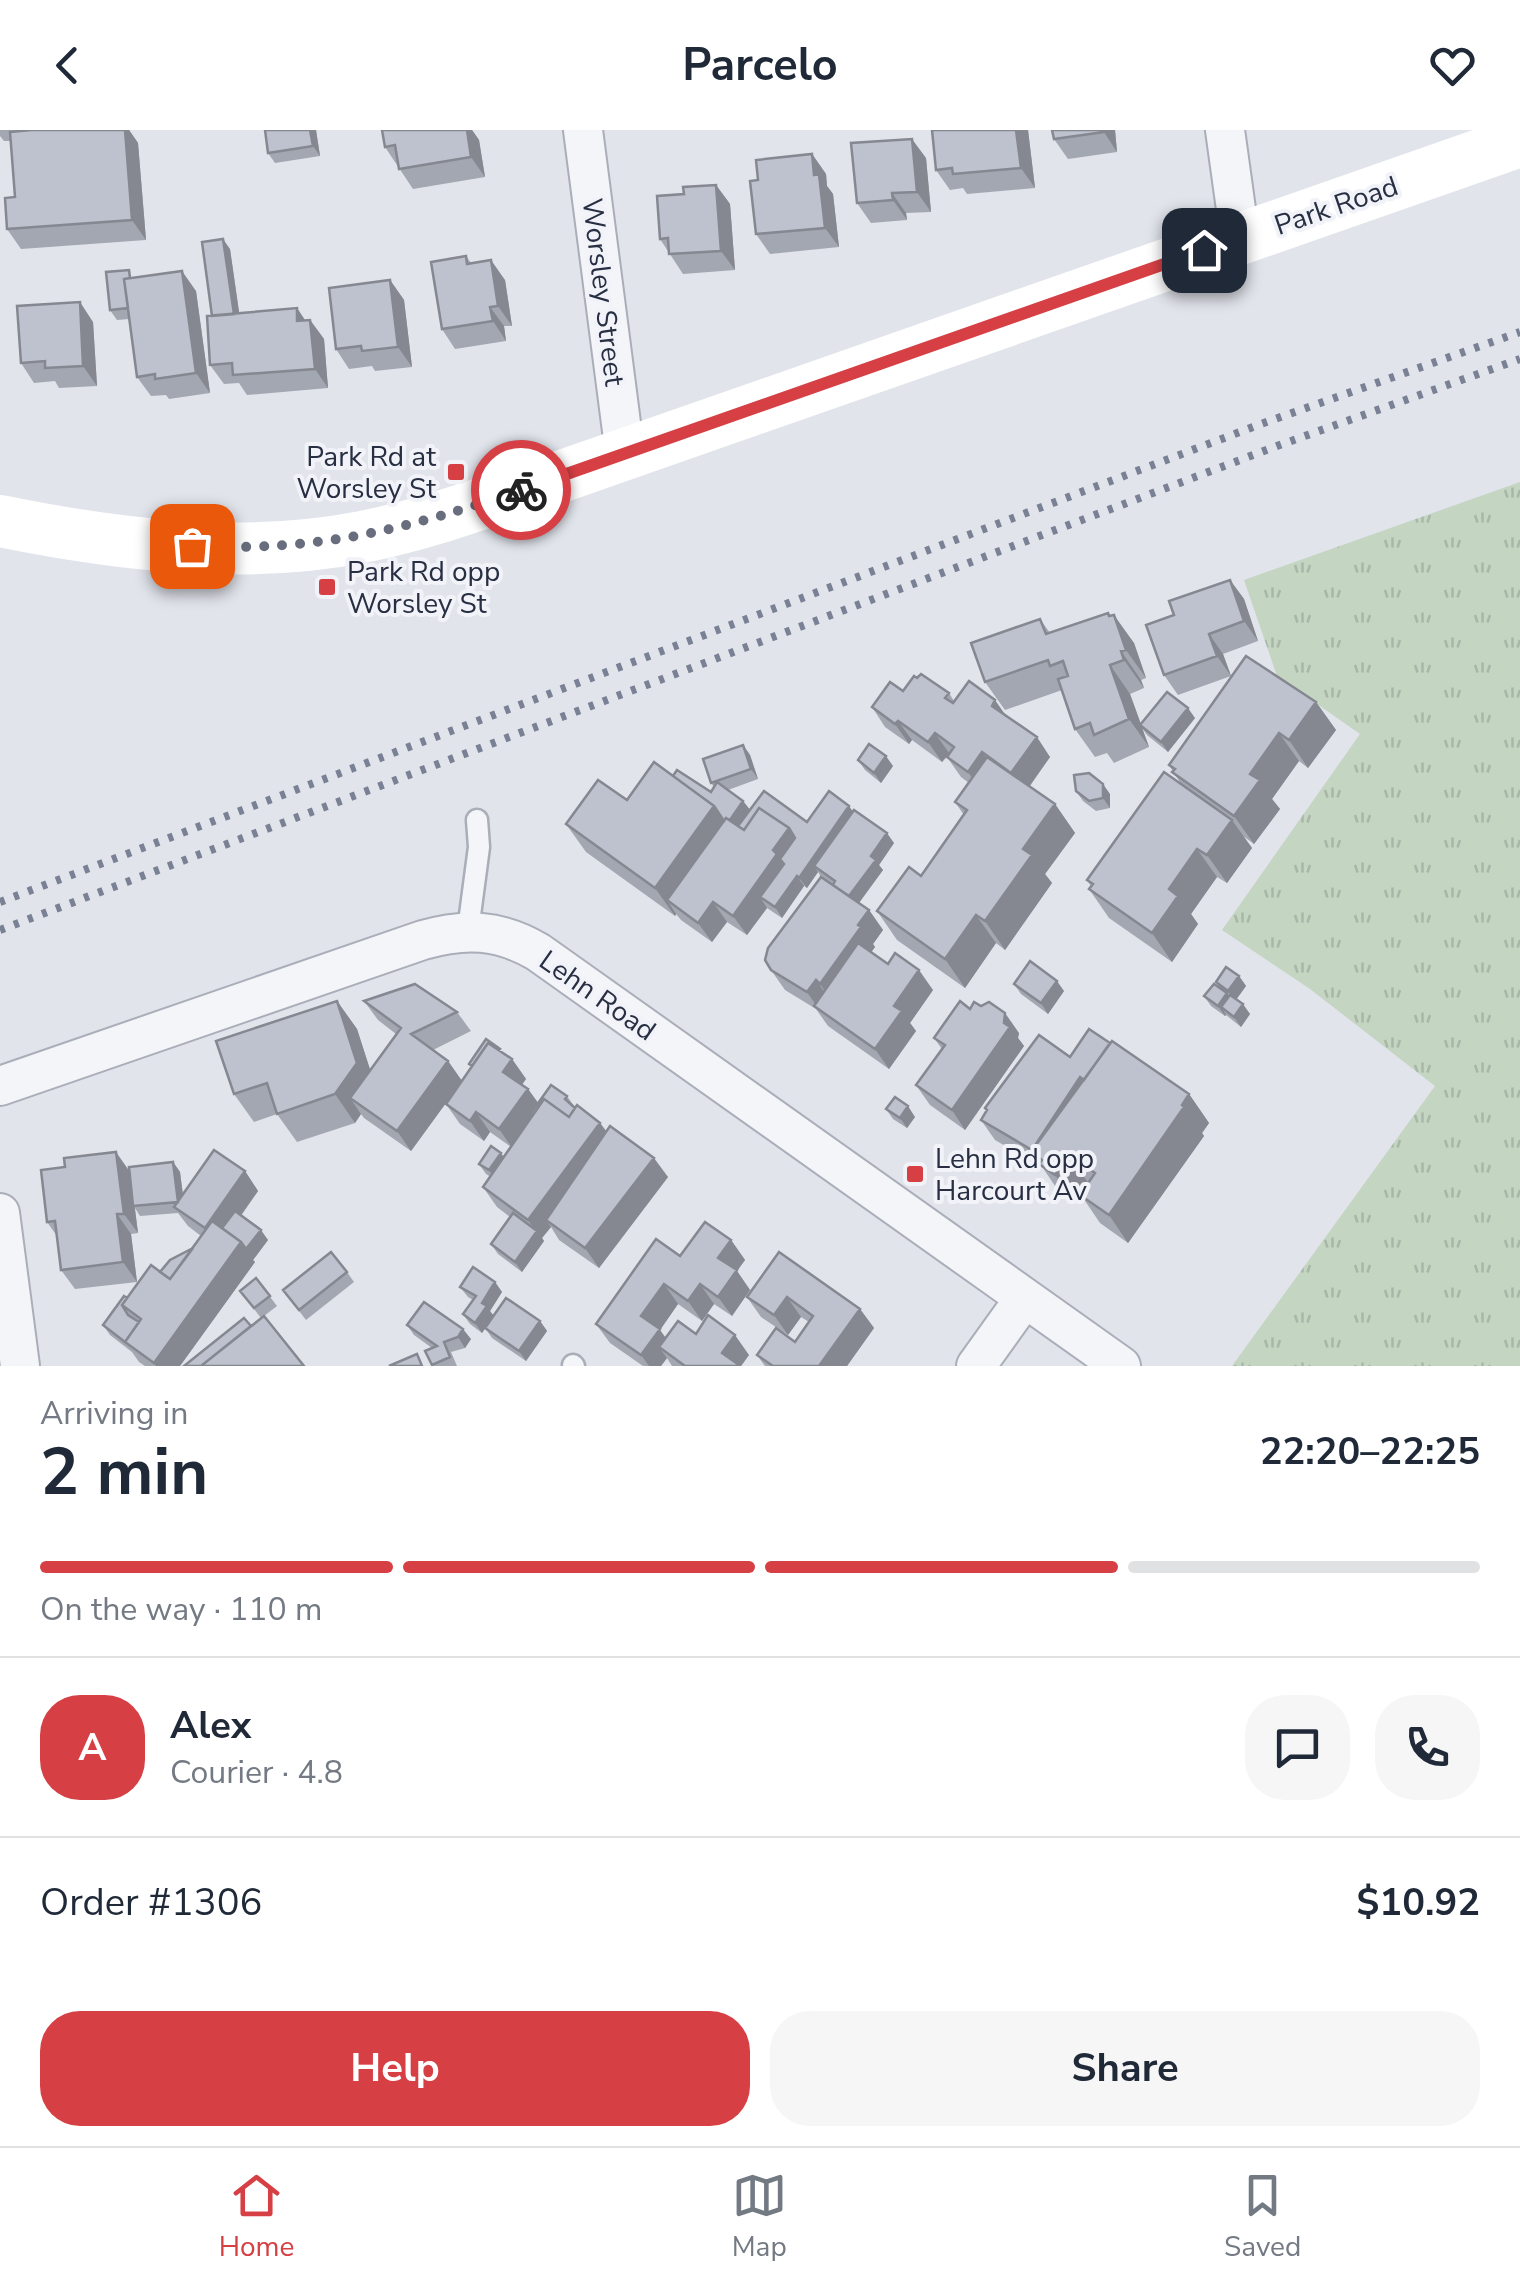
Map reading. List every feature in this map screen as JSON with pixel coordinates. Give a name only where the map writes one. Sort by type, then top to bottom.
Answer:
[{"type":"main road","name":"Park Road","points":[[0,521],[61,534],[220,548],[326,543],[426,521],[1520,141]]},
{"type":"street","name":"Worsley Street","points":[[583,130],[625,454]]},
{"type":"street","points":[[1226,130],[1240,238]]},
{"type":"street","name":"Lehn Road","points":[[0,1086],[444,934],[468,930],[516,939],[1122,1366]]},
{"type":"street","points":[[0,1213],[20,1366]]},
{"type":"street","points":[[976,1366],[1024,1298]]},
{"type":"lane","points":[[468,930],[478,847],[476,820]]},
{"type":"green space","points":[[1520,482],[1520,1366],[1232,1366],[1435,1086],[1310,989],[1222,930],[1360,734],[1277,676],[1244,580]]},
{"type":"building","points":[[125,130],[132,220],[7,229],[5,198],[15,197],[10,132]]},
{"type":"building","points":[[265,130],[310,130],[313,146],[268,153]]},
{"type":"building","points":[[382,130],[467,130],[471,157],[399,169],[395,145],[385,147]]},
{"type":"building","points":[[932,130],[1016,130],[1021,168],[953,174],[952,168],[936,170]]},
{"type":"building","points":[[1052,130],[1103,130],[1104,132],[1054,139]]},
{"type":"building","points":[[912,139],[917,192],[892,193],[893,200],[857,203],[851,143]]},
{"type":"building","points":[[812,154],[814,175],[819,174],[825,228],[756,234],[750,181],[758,180],[756,160]]},
{"type":"building","points":[[716,185],[721,251],[669,254],[668,238],[660,239],[657,196],[684,194],[683,187]]},
{"type":"building","points":[[223,239],[234,314],[212,316],[202,242]]},
{"type":"building","points":[[466,256],[467,264],[491,260],[498,306],[490,307],[493,321],[442,329],[431,262]]},
{"type":"building","points":[[129,270],[130,278],[124,279],[128,308],[110,310],[106,272]]},
{"type":"building","points":[[182,271],[196,373],[155,379],[155,374],[137,377],[124,279]]},
{"type":"building","points":[[390,280],[398,347],[336,349],[329,288]]},
{"type":"building","points":[[80,302],[83,366],[45,368],[45,361],[21,363],[17,306]]},
{"type":"building","points":[[297,308],[297,321],[310,320],[315,369],[233,375],[232,363],[210,365],[207,316]]},
{"type":"building","points":[[1230,580],[1244,621],[1209,634],[1217,656],[1164,675],[1146,625],[1174,615],[1169,601]]},
{"type":"building","points":[[1108,613],[1114,615],[1126,650],[1121,651],[1124,660],[1110,665],[1129,719],[1094,735],[1090,723],[1075,729],[1058,679],[1068,676],[1063,661],[1050,666],[1048,660],[985,682],[971,643],[1040,619],[1046,634]]},
{"type":"building","points":[[1246,656],[1316,702],[1289,740],[1279,733],[1250,774],[1260,780],[1234,816],[1172,772],[1175,769],[1169,765]]},
{"type":"building","points":[[921,674],[949,693],[945,698],[953,703],[969,681],[995,700],[992,706],[1037,737],[1011,773],[982,752],[968,772],[947,757],[954,747],[935,733],[928,742],[872,707],[890,682],[903,691],[914,676]]},
{"type":"building","points":[[1167,692],[1188,708],[1161,742],[1140,725]]},
{"type":"building","points":[[869,744],[886,756],[874,773],[858,760]]},
{"type":"building","points":[[743,745],[751,769],[711,783],[703,759]]},
{"type":"building","points":[[987,757],[1055,804],[1023,849],[1032,855],[985,921],[976,915],[945,959],[877,911],[909,867],[921,876],[967,810],[955,802]]},
{"type":"building","points":[[654,762],[714,806],[655,888],[566,824],[598,780],[627,800]]},
{"type":"building","points":[[677,770],[711,792],[717,782],[743,801],[730,820],[724,821],[714,806],[673,776]]},
{"type":"building","points":[[1164,772],[1232,820],[1207,855],[1197,849],[1169,889],[1178,896],[1152,933],[1089,889],[1093,884],[1087,880]]},
{"type":"building","points":[[1089,773],[1103,784],[1103,798],[1089,801],[1076,791],[1074,775]]},
{"type":"building","points":[[764,791],[807,822],[829,791],[849,806],[775,907],[760,897],[784,864],[780,859],[795,838],[789,828],[759,808],[744,830],[738,826]]},
{"type":"building","points":[[759,808],[789,828],[773,850],[777,854],[733,916],[713,902],[698,923],[667,900],[726,818],[744,830]]},
{"type":"building","points":[[854,810],[887,833],[871,856],[876,860],[849,896],[814,866]]},
{"type":"building","points":[[821,877],[869,910],[820,984],[816,980],[807,992],[771,970],[765,960],[768,948]]},
{"type":"building","points":[[858,943],[888,964],[895,953],[919,970],[894,1006],[902,1011],[875,1049],[814,1006]]},
{"type":"building","points":[[1030,961],[1057,981],[1041,1003],[1014,984]]},
{"type":"building","points":[[1226,967],[1239,976],[1228,991],[1216,982]]},
{"type":"building","points":[[415,984],[457,1012],[411,1034],[448,1061],[397,1131],[350,1098],[401,1028],[364,1001]]},
{"type":"building","points":[[1214,984],[1227,993],[1218,1006],[1204,996]]},
{"type":"building","points":[[1230,995],[1243,1004],[1234,1017],[1221,1007]]},
{"type":"building","points":[[337,1001],[357,1063],[335,1094],[277,1114],[267,1083],[234,1094],[216,1041]]},
{"type":"building","points":[[960,1001],[970,1009],[974,1002],[981,1006],[989,1002],[1005,1013],[1004,1023],[1010,1027],[952,1110],[916,1085],[945,1045],[934,1038]]},
{"type":"building","points":[[1089,1029],[1110,1043],[1084,1080],[1080,1077],[1032,1150],[981,1120],[985,1108],[1039,1035],[1070,1057]]},
{"type":"building","points":[[486,1039],[500,1049],[488,1043],[472,1066],[469,1064]]},
{"type":"building","points":[[1112,1041],[1189,1094],[1109,1215],[1080,1195],[1095,1173],[1069,1155],[1055,1175],[1039,1164],[1042,1160],[1031,1152]]},
{"type":"building","points":[[488,1043],[512,1059],[503,1072],[528,1089],[499,1129],[476,1112],[470,1121],[446,1104]]},
{"type":"building","points":[[551,1085],[567,1096],[565,1099],[575,1108],[569,1117],[544,1099],[531,1113]]},
{"type":"building","points":[[895,1097],[908,1106],[900,1118],[886,1109]]},
{"type":"building","points":[[544,1099],[569,1117],[577,1105],[600,1123],[528,1220],[483,1187]]},
{"type":"building","points":[[610,1126],[654,1158],[585,1248],[546,1220]]},
{"type":"building","points":[[491,1146],[501,1153],[489,1170],[479,1164]]},
{"type":"building","points":[[214,1150],[245,1171],[205,1228],[174,1207]]},
{"type":"building","points":[[116,1152],[124,1214],[117,1214],[123,1262],[61,1270],[55,1221],[47,1222],[41,1170],[65,1167],[64,1158]]},
{"type":"building","points":[[173,1162],[178,1202],[133,1206],[129,1167]]},
{"type":"building","points":[[235,1211],[261,1230],[246,1249],[222,1228]]},
{"type":"building","points":[[513,1213],[537,1231],[515,1262],[491,1244]]},
{"type":"building","points":[[212,1221],[241,1242],[154,1363],[125,1342],[141,1319],[122,1305],[151,1265],[170,1279]]},
{"type":"building","points":[[705,1222],[731,1240],[718,1258],[737,1270],[718,1297],[700,1284],[688,1301],[664,1284],[641,1316],[660,1329],[641,1355],[596,1324],[656,1239],[680,1256]]},
{"type":"building","points":[[193,1248],[170,1279],[160,1272],[170,1260]]},
{"type":"building","points":[[331,1252],[347,1272],[299,1310],[283,1290]]},
{"type":"building","points":[[779,1252],[860,1309],[819,1366],[773,1366],[757,1355],[776,1328],[795,1342],[813,1316],[787,1297],[774,1315],[747,1297]]},
{"type":"building","points":[[473,1267],[495,1282],[482,1303],[487,1306],[475,1323],[463,1314],[476,1296],[460,1287]]},
{"type":"building","points":[[256,1278],[270,1296],[254,1308],[240,1291]]},
{"type":"building","points":[[124,1296],[127,1298],[122,1305],[139,1322],[125,1342],[103,1325]]},
{"type":"building","points":[[506,1298],[540,1321],[519,1351],[485,1328]]},
{"type":"building","points":[[424,1302],[463,1329],[458,1337],[444,1342],[450,1357],[432,1365],[425,1351],[437,1346],[407,1325]]},
{"type":"building","points":[[708,1315],[735,1335],[722,1353],[738,1366],[685,1366],[659,1347],[678,1321],[696,1334]]},
{"type":"building","points":[[264,1316],[304,1366],[201,1366]]},
{"type":"building","points":[[244,1318],[251,1326],[201,1366],[184,1366]]},
{"type":"building","points":[[417,1354],[422,1366],[389,1366]]},
{"type":"railway","points":[[0,902],[1261,424],[1520,332]]},
{"type":"railway","points":[[0,930],[1277,446],[1520,359]]},
{"type":"way so far","points":[[192,546],[326,543],[363,537],[521,490]]},
{"type":"place","name":"Park Rd at Worsley St","points":[[456,472]]},
{"type":"place","name":"Park Rd opp Worsley St","points":[[327,587]]},
{"type":"place","name":"Lehn Rd opp Harcourt Av","points":[[915,1174]]},
{"type":"route","points":[[521,490],[1204,250]]}]
